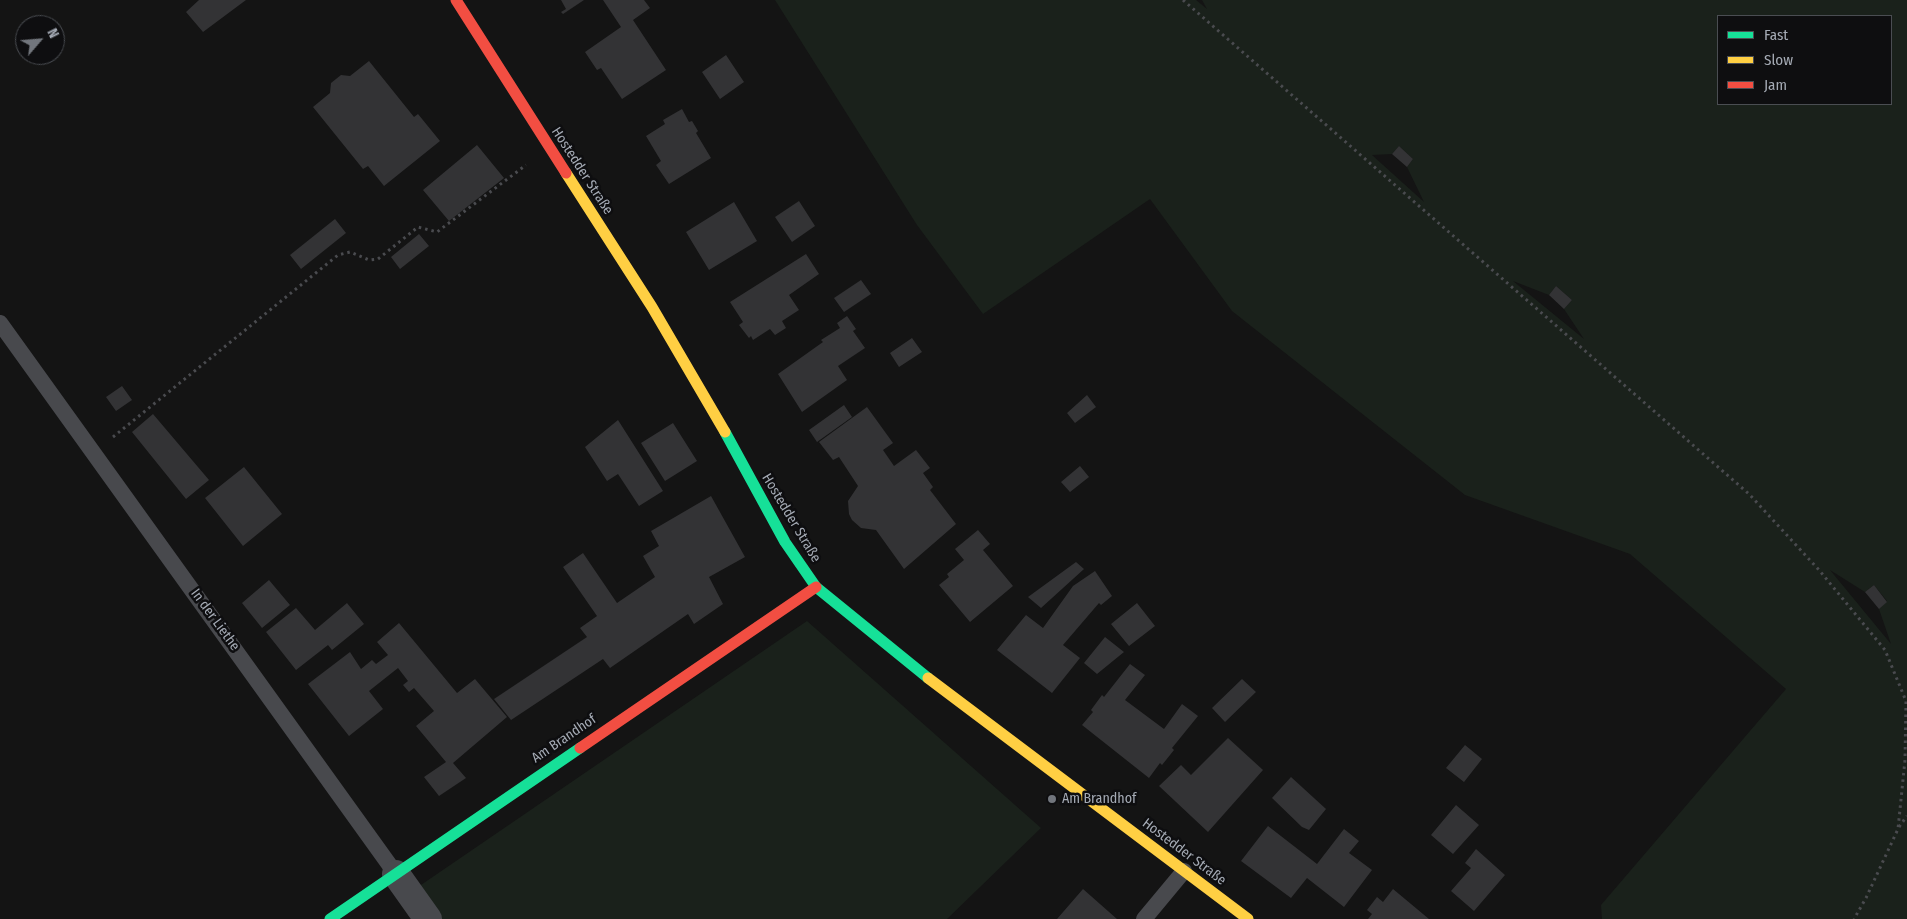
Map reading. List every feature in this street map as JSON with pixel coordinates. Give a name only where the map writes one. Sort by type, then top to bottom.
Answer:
[{"type":"main road","name":"Hostedder Straße","points":[[456,0],[695,377],[784,542],[816,587],[893,652],[1248,919]]},
{"type":"main road","name":"Am Brandhof","points":[[330,919],[816,587]]},
{"type":"street","name":"In der Liethe","points":[[396,874],[428,919]]},
{"type":"lane","name":"In der Liethe","points":[[0,322],[396,874]]},
{"type":"lane","points":[[1144,919],[1184,871]]},
{"type":"path","points":[[1183,0],[1749,494],[1819,570],[1885,650],[1906,701],[1905,760],[1898,829]]},
{"type":"path","points":[[93,453],[338,254],[350,252],[369,260],[378,259],[418,227],[437,232],[549,147]]},
{"type":"path","points":[[1854,919],[1866,898],[1898,829],[1907,816]]},
{"type":"shaded area","points":[[775,0],[1196,0],[1207,9],[1202,0],[1907,0],[1907,919],[1602,919],[1601,905],[1786,689],[1630,554],[1465,495],[1232,311],[1150,199],[983,314],[917,225]],"holes":[[[1399,146],[1413,159],[1407,167],[1424,202],[1372,155],[1392,154]],[[1513,281],[1549,295],[1556,286],[1572,300],[1564,309],[1584,339]],[[1830,570],[1865,592],[1874,585],[1887,601],[1879,609],[1891,644]]]},
{"type":"shaded area","points":[[807,621],[1041,828],[947,919],[440,919],[418,887]]},
{"type":"building","points":[[199,0],[246,0],[203,32],[186,12]]},
{"type":"building","points":[[561,0],[584,0],[563,14],[561,12],[566,9]]},
{"type":"building","points":[[603,0],[644,0],[650,8],[633,20],[666,70],[622,99],[601,68],[597,70],[585,52],[621,27]]},
{"type":"building","points":[[726,55],[744,82],[720,99],[702,72]]},
{"type":"building","points":[[369,61],[414,117],[418,114],[440,141],[384,186],[368,166],[363,169],[313,107],[330,93],[331,83],[341,75],[350,76]]},
{"type":"building","points":[[682,109],[689,122],[692,121],[698,131],[696,133],[711,158],[669,184],[656,165],[661,161],[646,136],[665,124],[663,120]]},
{"type":"building","points":[[477,145],[504,178],[449,221],[423,190]]},
{"type":"building","points":[[1399,146],[1413,159],[1407,167],[1392,154]]},
{"type":"building","points":[[799,201],[815,226],[792,242],[775,217]]},
{"type":"building","points":[[734,202],[757,241],[709,270],[686,232]]},
{"type":"building","points":[[335,219],[346,233],[301,269],[290,255]]},
{"type":"building","points":[[419,234],[429,246],[400,269],[391,257]]},
{"type":"building","points":[[806,254],[819,274],[789,295],[799,310],[782,321],[786,328],[775,335],[770,329],[753,340],[751,336],[749,338],[739,325],[743,322],[730,302]]},
{"type":"building","points":[[861,280],[871,294],[844,312],[834,298]]},
{"type":"building","points":[[1556,286],[1572,300],[1564,309],[1549,295]]},
{"type":"building","points":[[847,316],[856,329],[853,331],[865,348],[838,366],[847,380],[802,412],[778,374],[823,342],[821,340],[840,328],[837,323]]},
{"type":"building","points":[[912,338],[922,352],[899,367],[890,353]]},
{"type":"building","points":[[122,386],[132,400],[116,411],[106,397]]},
{"type":"building","points":[[1087,395],[1096,407],[1075,423],[1067,413]]},
{"type":"building","points":[[844,405],[852,417],[817,442],[809,430]]},
{"type":"building","points":[[867,407],[893,443],[883,450],[894,466],[916,450],[930,468],[923,473],[933,487],[930,490],[956,524],[904,569],[876,530],[861,528],[852,520],[849,514],[848,501],[858,486],[839,457],[833,460],[819,442]]},
{"type":"building","points":[[153,414],[209,480],[186,499],[132,432]]},
{"type":"building","points":[[618,420],[663,491],[639,506],[618,474],[607,481],[585,447]]},
{"type":"building","points":[[673,423],[697,461],[665,481],[641,443]]},
{"type":"building","points":[[1080,466],[1089,477],[1070,492],[1061,482]]},
{"type":"building","points":[[244,467],[282,514],[243,546],[205,498]]},
{"type":"building","points":[[711,496],[745,557],[709,577],[723,604],[694,624],[688,614],[610,668],[603,659],[511,720],[494,699],[587,637],[580,628],[597,616],[563,567],[583,553],[617,603],[655,577],[643,556],[659,546],[651,531]]},
{"type":"building","points":[[978,530],[990,544],[983,550],[1013,586],[970,622],[939,585],[949,577],[947,574],[964,560],[955,549]]},
{"type":"building","points":[[1076,562],[1084,569],[1041,608],[1028,597]]},
{"type":"building","points":[[1095,571],[1112,596],[1101,605],[1099,603],[1063,645],[1080,658],[1052,693],[997,650],[1026,615],[1043,628],[1073,586]]},
{"type":"building","points":[[269,580],[290,605],[262,628],[242,603]]},
{"type":"building","points":[[1874,585],[1887,602],[1879,609],[1865,592]]},
{"type":"building","points":[[347,603],[364,624],[332,650],[328,645],[296,670],[266,632],[296,608],[315,630]]},
{"type":"building","points":[[1137,603],[1155,626],[1129,646],[1111,624]]},
{"type":"building","points":[[399,623],[457,693],[475,679],[507,717],[453,763],[466,778],[439,796],[424,777],[446,762],[416,726],[434,711],[414,688],[409,692],[403,685],[408,681],[398,668],[369,691],[383,709],[349,736],[308,684],[350,652],[361,669],[372,660],[376,664],[388,655],[377,642]]},
{"type":"building","points":[[1105,637],[1124,652],[1097,674],[1084,663]]},
{"type":"building","points":[[1130,664],[1145,675],[1125,700],[1164,729],[1182,704],[1198,716],[1172,748],[1174,750],[1162,765],[1160,763],[1149,778],[1082,725],[1093,712],[1091,710],[1102,695],[1104,697]]},
{"type":"building","points":[[1242,679],[1256,692],[1225,722],[1212,708]]},
{"type":"building","points":[[1228,738],[1263,770],[1208,832],[1159,786],[1181,765],[1191,775]]},
{"type":"building","points":[[1465,745],[1482,759],[1464,782],[1446,768]]},
{"type":"building","points":[[1291,777],[1326,809],[1309,830],[1302,827],[1272,798]]},
{"type":"building","points":[[1456,805],[1479,825],[1453,854],[1431,835]]},
{"type":"building","points":[[1268,826],[1317,864],[1344,829],[1359,841],[1349,853],[1372,870],[1344,907],[1307,878],[1291,898],[1241,861]]},
{"type":"building","points":[[1476,849],[1505,875],[1474,911],[1451,891],[1471,868],[1465,863]]},
{"type":"building","points":[[1083,889],[1117,919],[1057,919]]},
{"type":"building","points":[[1393,889],[1429,919],[1368,919],[1372,914],[1367,910],[1377,897],[1383,902]]},
{"type":"traffic: fast","points":[[725,432],[785,542],[816,587],[928,678]]},
{"type":"traffic: fast","points":[[330,919],[580,748]]},
{"type":"traffic: slow","points":[[566,173],[652,307],[725,432]]},
{"type":"traffic: slow","points":[[928,678],[1248,919]]},
{"type":"traffic: jam","points":[[456,0],[566,173]]},
{"type":"traffic: jam","points":[[580,748],[816,587]]},
{"type":"place","name":"Am Brandhof","points":[[1052,799]]}]
